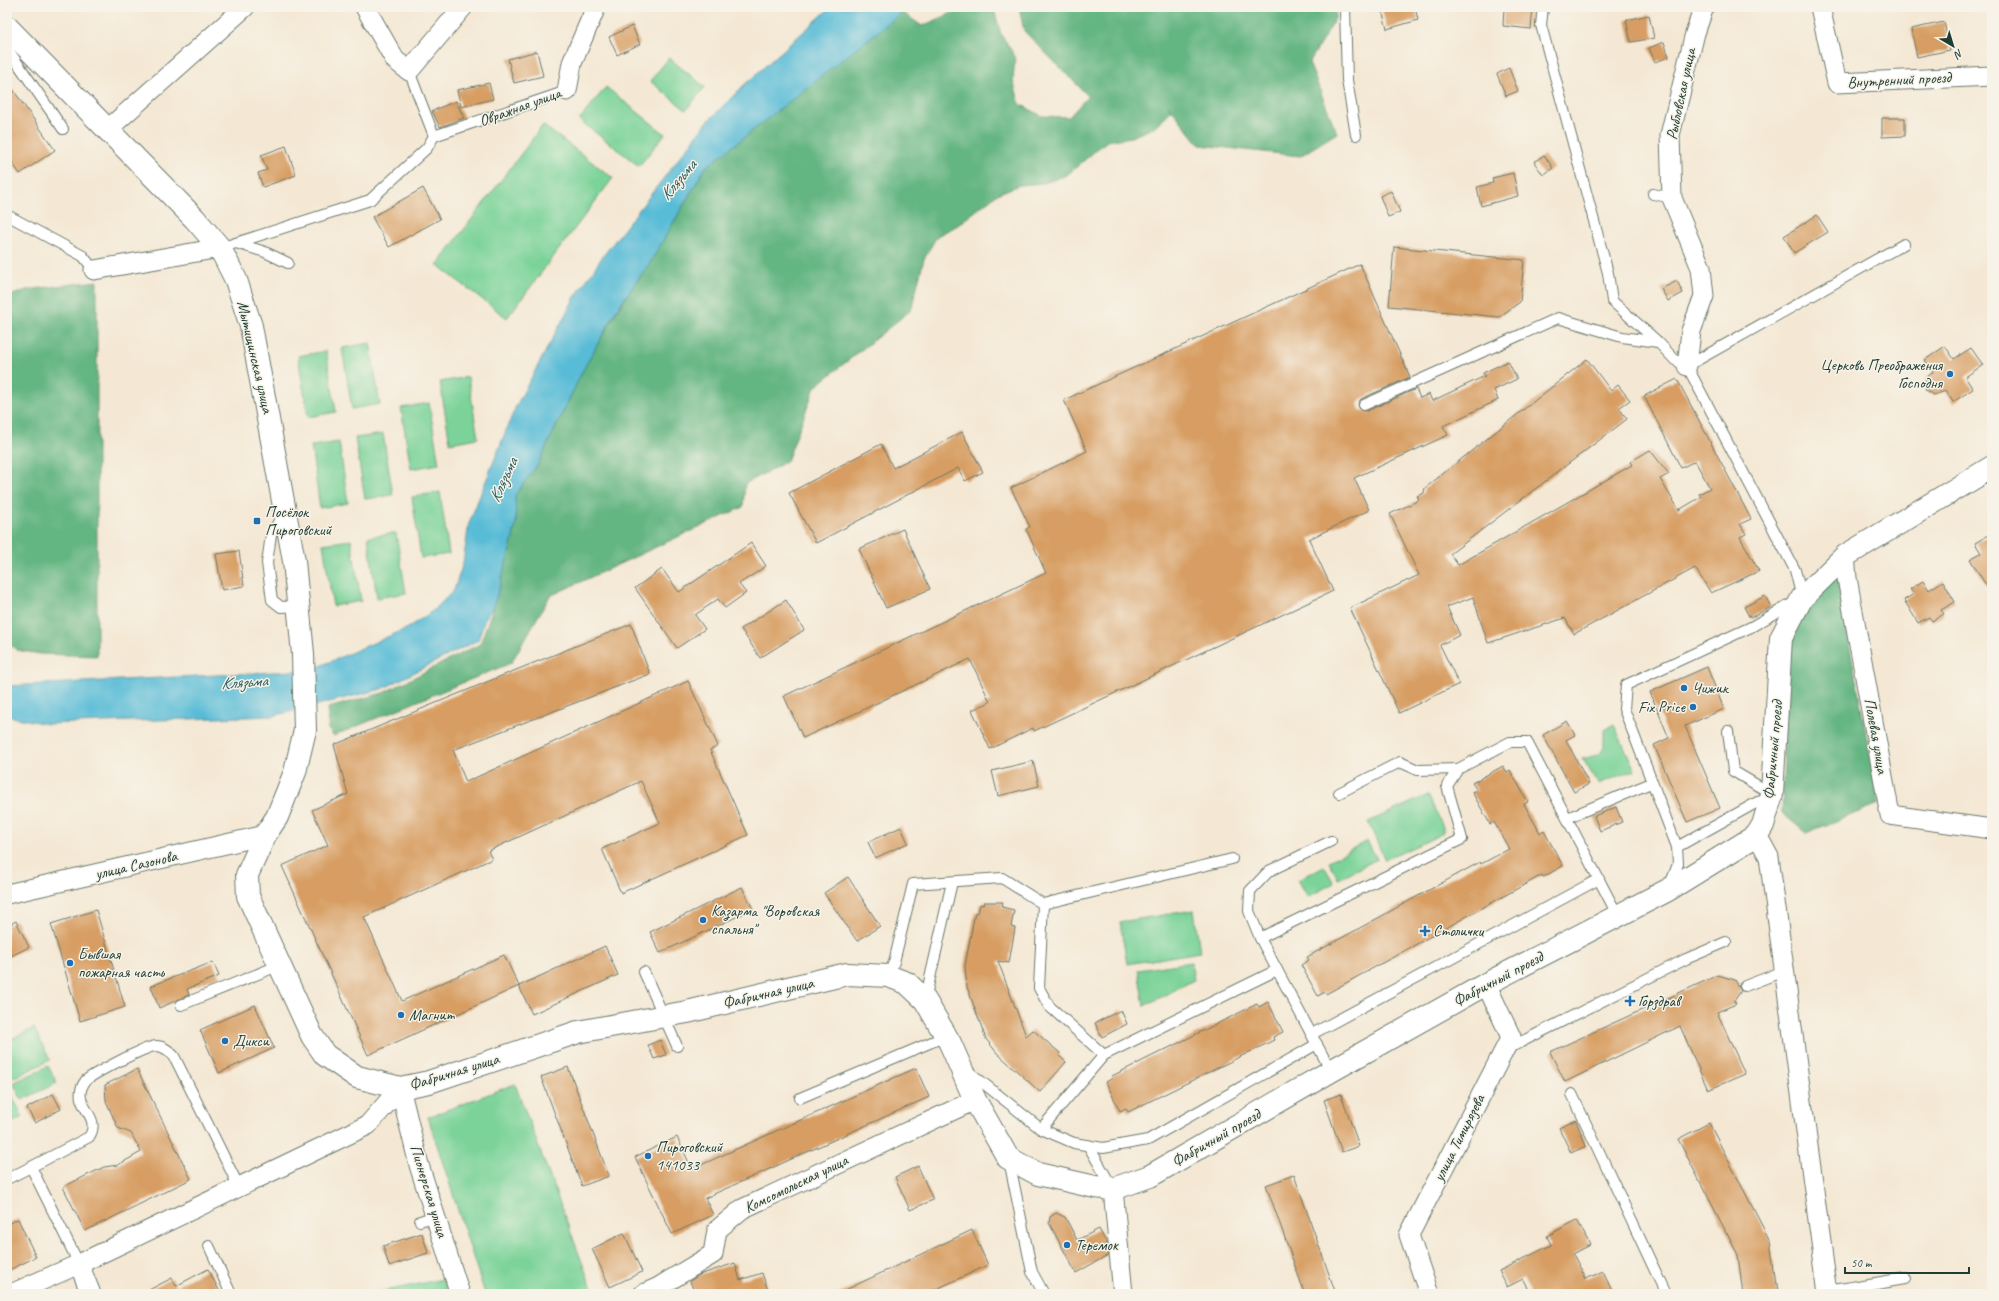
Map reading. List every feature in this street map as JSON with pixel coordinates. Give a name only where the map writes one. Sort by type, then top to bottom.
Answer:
[{"type":"street","points":[[109,132],[116,122],[245,7]]},
{"type":"street","points":[[365,7],[395,60],[410,71],[463,7]]},
{"type":"street","name":"Овражная улица","points":[[567,91],[572,63],[596,7]]},
{"type":"street","name":"Рыбловская улица","points":[[1687,366],[1691,331],[1704,296],[1701,268],[1672,198],[1670,135],[1694,33],[1704,7]]},
{"type":"street","name":"Внутренний проезд","points":[[1820,7],[1837,83],[1992,76]]},
{"type":"street","name":"Мытищинская улица","points":[[8,28],[195,219],[228,246],[236,280],[251,326],[294,561],[303,654],[305,730]]},
{"type":"street","points":[[94,270],[228,246]]},
{"type":"street","name":"Фабричный проезд","points":[[1008,1158],[1038,1174],[1095,1188],[1113,1189],[1150,1176],[1331,1071],[1486,984],[1668,890],[1757,835],[1763,825],[1772,794],[1780,638],[1802,598],[1845,556],[1992,467]]},
{"type":"street","name":"Полевая улица","points":[[1845,556],[1847,578],[1890,815],[1992,829]]},
{"type":"street","name":"Фабричная улица","points":[[305,730],[296,772],[277,817],[265,834],[247,876],[248,896],[312,1036],[325,1056],[357,1077],[400,1088],[429,1082],[578,1032],[687,1012],[847,974],[888,976]]},
{"type":"street","name":"улица Сазонова","points":[[7,894],[265,834]]},
{"type":"street","points":[[1757,835],[1770,857],[1828,1293]]},
{"type":"street","points":[[888,976],[907,983],[925,1000],[946,1036],[975,1100],[1008,1158]]},
{"type":"street","name":"улица Тимирязева","points":[[1429,1294],[1410,1235],[1511,1037],[1486,984]]},
{"type":"street","points":[[11,1294],[79,1264],[368,1126],[400,1088]]},
{"type":"street","name":"Пионерская улица","points":[[400,1088],[420,1165],[428,1219],[460,1294]]},
{"type":"street","name":"Комсомольская улица","points":[[643,1294],[657,1288],[712,1254],[717,1230],[742,1209],[975,1100]]},
{"type":"street","points":[[1113,1189],[1123,1294]]},
{"type":"street","points":[[79,1264],[91,1294]]},
{"type":"lane","points":[[1344,7],[1347,80],[1356,135]]},
{"type":"lane","points":[[1542,7],[1542,25],[1608,273],[1612,301],[1658,342],[1675,360],[1687,366],[1795,570],[1802,598],[1751,627],[1626,685],[1624,709],[1651,783],[1677,847],[1678,864],[1668,890]]},
{"type":"lane","points":[[8,28],[9,51],[63,129]]},
{"type":"lane","points":[[228,246],[370,200],[427,148],[434,136],[410,71]]},
{"type":"lane","name":"Овражная улица","points":[[434,136],[567,91]]},
{"type":"lane","points":[[1653,194],[1672,198]]},
{"type":"lane","points":[[7,215],[83,256],[94,270]]},
{"type":"lane","points":[[1687,366],[1904,244]]},
{"type":"lane","points":[[228,246],[265,252],[288,263]]},
{"type":"lane","points":[[1364,405],[1558,318],[1622,337],[1658,342]]},
{"type":"lane","points":[[1728,731],[1733,771],[1772,794]]},
{"type":"lane","points":[[1338,793],[1400,762],[1418,770],[1458,768],[1510,742],[1527,742],[1618,916]]},
{"type":"lane","points":[[1260,938],[1462,839],[1447,786],[1458,768]]},
{"type":"lane","points":[[1567,818],[1651,783]]},
{"type":"lane","points":[[1677,847],[1772,794]]},
{"type":"lane","points":[[1331,841],[1269,871],[1250,891],[1250,911],[1260,938],[1331,1071]]},
{"type":"lane","points":[[888,976],[894,962],[912,884],[1002,878],[1043,904],[1232,859]]},
{"type":"lane","points":[[1312,1034],[1599,879]]},
{"type":"lane","points":[[925,1000],[952,882]]},
{"type":"lane","points":[[1043,904],[1039,988],[1049,1006],[1104,1055]]},
{"type":"lane","points":[[1515,1045],[1686,959],[1726,942]]},
{"type":"lane","points":[[181,1005],[280,965]]},
{"type":"lane","points":[[1041,1129],[1104,1055],[1277,970]]},
{"type":"lane","points":[[1746,986],[1784,971]]},
{"type":"lane","points":[[644,972],[665,1016],[677,1046]]},
{"type":"lane","points":[[800,1098],[946,1036]]},
{"type":"lane","points":[[959,1064],[1041,1129],[1074,1143],[1103,1148],[1148,1140],[1317,1044]]},
{"type":"lane","points":[[7,1179],[90,1137],[93,1132],[93,1122],[80,1095],[81,1089],[86,1080],[147,1048],[160,1047],[170,1051],[174,1056],[239,1187]]},
{"type":"lane","points":[[1572,1094],[1666,1294]]},
{"type":"lane","points":[[1088,1145],[1113,1189]]},
{"type":"lane","points":[[1008,1158],[1032,1272],[1044,1294]]},
{"type":"lane","points":[[31,1167],[79,1264]]},
{"type":"lane","points":[[208,1246],[231,1294]]},
{"type":"lane","points":[[1828,1293],[1905,1278]]},
{"type":"green space","points":[[966,7],[994,10],[1001,34],[1015,56],[1013,81],[1020,104],[1042,116],[1069,117],[1088,96],[1024,31],[1019,7],[1336,7],[1335,19],[1309,63],[1337,133],[1300,156],[1200,145],[1172,110],[1153,128],[1131,137],[1107,141],[1067,175],[1044,183],[1019,185],[997,194],[958,225],[937,236],[924,259],[911,310],[815,387],[787,461],[745,484],[743,507],[550,596],[511,663],[333,736],[328,729],[328,708],[383,693],[480,644],[494,605],[512,542],[516,522],[515,495],[538,464],[583,370],[618,309],[651,261],[705,168],[902,12],[922,26]]},
{"type":"green space","points":[[669,58],[705,87],[686,110],[650,81]]},
{"type":"green space","points":[[606,87],[665,134],[639,166],[579,120]]},
{"type":"green space","points":[[543,125],[613,178],[507,318],[437,265]]},
{"type":"green space","points":[[97,281],[97,656],[40,654],[16,650],[7,641],[7,297],[26,290]]},
{"type":"green space","points":[[370,343],[380,404],[352,409],[342,348]]},
{"type":"green space","points":[[326,351],[336,412],[308,417],[298,356]]},
{"type":"green space","points":[[468,377],[478,438],[450,443],[440,382]]},
{"type":"green space","points":[[429,403],[439,464],[411,469],[401,408]]},
{"type":"green space","points":[[383,434],[393,495],[365,499],[355,438]]},
{"type":"green space","points":[[339,442],[348,503],[320,508],[311,446]]},
{"type":"green space","points":[[440,492],[449,554],[421,558],[412,497]]},
{"type":"green space","points":[[396,533],[406,593],[377,598],[368,537]]},
{"type":"green space","points":[[351,540],[361,601],[333,606],[323,544]]},
{"type":"green space","points":[[1836,572],[1879,804],[1806,833],[1782,813],[1788,638]]},
{"type":"green space","points":[[1614,725],[1635,770],[1598,784],[1583,759],[1600,754],[1604,747],[1604,730]]},
{"type":"green space","points":[[1428,795],[1443,827],[1443,832],[1438,836],[1385,860],[1368,822]]},
{"type":"green space","points":[[1367,841],[1377,859],[1338,879],[1329,861]]},
{"type":"green space","points":[[1324,866],[1334,883],[1308,897],[1298,880]]},
{"type":"green space","points":[[1194,910],[1200,952],[1127,964],[1120,922]]},
{"type":"green space","points":[[1191,962],[1194,980],[1144,1006],[1138,970]]},
{"type":"green space","points":[[34,1028],[50,1060],[7,1081],[7,1041]]},
{"type":"green space","points":[[48,1066],[57,1083],[22,1100],[13,1083]]},
{"type":"green space","points":[[515,1084],[594,1294],[485,1294],[428,1117]]},
{"type":"green space","points":[[7,1086],[23,1117],[7,1125]]},
{"type":"green space","points":[[443,1279],[448,1294],[380,1294],[380,1292]]},
{"type":"water","name":"Клязьма","points":[[831,7],[909,7],[705,168],[651,261],[617,309],[583,370],[538,464],[515,495],[516,522],[512,542],[494,605],[485,619],[478,640],[382,689],[273,716],[47,724],[7,716],[7,686],[311,670],[408,628],[434,610],[454,590],[463,563],[469,523],[516,406],[575,297],[603,256],[708,121],[743,86]]},
{"type":"building","points":[[1381,7],[1415,7],[1418,20],[1387,29]]},
{"type":"building","points":[[1504,7],[1533,7],[1531,29],[1503,26]]},
{"type":"building","points":[[1649,15],[1654,38],[1631,42],[1626,20]]},
{"type":"building","points":[[1944,22],[1950,50],[1917,57],[1911,29]]},
{"type":"building","points":[[632,26],[640,44],[617,55],[609,37]]},
{"type":"building","points":[[1664,42],[1669,57],[1655,62],[1649,48]]},
{"type":"building","points":[[537,51],[543,76],[514,83],[508,59]]},
{"type":"building","points":[[1509,68],[1518,91],[1506,96],[1497,74]]},
{"type":"building","points":[[7,81],[55,150],[20,174],[7,155]]},
{"type":"building","points":[[489,83],[493,99],[461,107],[457,90]]},
{"type":"building","points":[[456,101],[464,118],[440,127],[432,111]]},
{"type":"building","points":[[1882,118],[1905,118],[1905,136],[1882,137]]},
{"type":"building","points":[[286,146],[296,175],[263,187],[258,173],[267,170],[261,155]]},
{"type":"building","points":[[1544,155],[1553,168],[1543,175],[1534,162]]},
{"type":"building","points":[[1513,173],[1518,196],[1481,206],[1477,187],[1493,183],[1492,178]]},
{"type":"building","points":[[423,188],[440,219],[389,247],[372,217]]},
{"type":"building","points":[[1391,191],[1400,212],[1388,217],[1380,196]]},
{"type":"building","points":[[1817,215],[1828,232],[1794,253],[1784,236]]},
{"type":"building","points":[[1394,247],[1524,260],[1520,302],[1499,317],[1389,306]]},
{"type":"building","points":[[1360,264],[1410,377],[1361,399],[1358,404],[1360,410],[1367,411],[1416,389],[1420,398],[1429,394],[1432,401],[1485,376],[1483,373],[1508,361],[1517,379],[1494,390],[1498,400],[1443,426],[1448,435],[1354,478],[1369,510],[1309,539],[1333,591],[1034,731],[1033,728],[990,749],[972,710],[990,702],[970,659],[803,738],[784,696],[1046,573],[1026,529],[1030,527],[1011,488],[1087,451],[1064,400]]},
{"type":"building","points":[[1677,281],[1683,293],[1668,301],[1661,289]]},
{"type":"building","name":"Церковь Преображения Господня","points":[[1945,346],[1954,359],[1971,348],[1983,365],[1965,377],[1973,389],[1953,402],[1946,391],[1933,395],[1926,390],[1925,386],[1926,378],[1933,372],[1925,360]]},
{"type":"building","points":[[1587,359],[1611,391],[1618,385],[1630,400],[1619,408],[1627,419],[1450,554],[1458,565],[1632,465],[1630,462],[1650,450],[1669,474],[1660,479],[1679,510],[1701,497],[1699,494],[1710,488],[1695,461],[1681,468],[1644,396],[1677,379],[1751,519],[1740,524],[1746,534],[1740,537],[1759,571],[1711,593],[1695,568],[1574,634],[1565,618],[1488,643],[1473,597],[1447,607],[1460,635],[1440,645],[1459,684],[1399,713],[1350,608],[1419,575],[1390,514],[1419,500],[1417,496],[1424,493],[1425,488]]},
{"type":"building","points":[[962,432],[983,472],[965,481],[958,468],[816,543],[789,493],[881,444],[893,468]]},
{"type":"building","points":[[903,529],[930,589],[886,608],[859,549]]},
{"type":"building","points":[[1992,533],[1992,595],[1970,559],[1981,553],[1975,543]]},
{"type":"building","points":[[751,543],[766,566],[739,584],[746,593],[725,608],[718,599],[695,615],[705,629],[677,648],[635,588],[662,569],[679,592]]},
{"type":"building","points":[[239,551],[244,586],[222,590],[216,554]]},
{"type":"building","points":[[1923,581],[1929,590],[1943,581],[1955,602],[1941,610],[1944,614],[1932,621],[1929,617],[1918,623],[1904,600],[1914,594],[1910,589]]},
{"type":"building","points":[[1765,596],[1771,607],[1750,618],[1744,607]]},
{"type":"building","points":[[786,600],[804,630],[760,658],[741,629]]},
{"type":"building","points":[[631,624],[650,674],[453,750],[466,782],[688,681],[718,746],[710,750],[748,835],[621,893],[602,849],[660,823],[641,781],[488,851],[492,859],[364,917],[402,1001],[504,955],[519,986],[368,1055],[282,866],[328,845],[312,810],[348,794],[334,745]]},
{"type":"building","points":[[1707,667],[1724,709],[1685,726],[1720,808],[1687,822],[1654,745],[1669,738],[1650,692]]},
{"type":"building","points":[[1567,721],[1575,735],[1566,740],[1589,784],[1574,792],[1543,735]]},
{"type":"building","points":[[1033,761],[1039,786],[998,796],[992,771]]},
{"type":"building","points":[[1503,766],[1507,772],[1510,770],[1528,802],[1524,804],[1540,833],[1544,831],[1563,866],[1543,877],[1542,875],[1326,994],[1325,992],[1318,996],[1301,965],[1309,960],[1307,957],[1480,862],[1481,864],[1509,849],[1494,822],[1490,824],[1472,792],[1477,790],[1472,783]]},
{"type":"building","points":[[1616,807],[1622,822],[1600,831],[1594,816]]},
{"type":"building","points":[[901,827],[908,843],[875,858],[868,842]]},
{"type":"building","points":[[848,877],[880,926],[857,941],[824,893]]},
{"type":"building","points":[[742,887],[753,909],[660,953],[650,932]]},
{"type":"building","points":[[984,902],[1003,902],[1002,907],[1014,910],[1011,927],[1015,928],[1009,963],[998,961],[1026,1036],[1033,1030],[1060,1053],[1058,1055],[1066,1062],[1040,1092],[997,1053],[986,1039],[967,987],[965,966],[975,912],[978,913],[980,904],[983,905]]},
{"type":"building","points":[[96,910],[125,1007],[80,1021],[51,924]]},
{"type":"building","points":[[16,921],[29,947],[7,958],[7,926]]},
{"type":"building","points":[[605,946],[618,975],[532,1014],[519,986]]},
{"type":"building","points":[[213,962],[219,976],[187,989],[189,995],[159,1008],[151,986]]},
{"type":"building","points":[[1718,975],[1735,980],[1741,991],[1734,1001],[1736,1004],[1717,1012],[1745,1074],[1708,1090],[1680,1026],[1565,1082],[1550,1052]]},
{"type":"building","points":[[1268,1002],[1283,1032],[1273,1037],[1274,1040],[1128,1112],[1126,1108],[1120,1111],[1106,1082],[1113,1078],[1112,1076],[1257,1004],[1259,1007]]},
{"type":"building","points":[[255,1005],[274,1048],[219,1073],[200,1030]]},
{"type":"building","points":[[1121,1010],[1127,1024],[1102,1037],[1095,1023]]},
{"type":"building","points":[[660,1040],[666,1055],[654,1059],[648,1045]]},
{"type":"building","points":[[568,1067],[609,1176],[582,1186],[541,1077]]},
{"type":"building","points":[[916,1068],[929,1097],[705,1198],[713,1215],[672,1234],[635,1157],[677,1137],[692,1169]]},
{"type":"building","points":[[137,1069],[191,1179],[85,1231],[63,1187],[104,1167],[118,1165],[141,1152],[131,1133],[118,1128],[106,1101],[105,1085]]},
{"type":"building","points":[[53,1094],[61,1109],[35,1123],[27,1108]]},
{"type":"building","points":[[1341,1094],[1359,1146],[1342,1152],[1324,1100]]},
{"type":"building","points":[[1576,1120],[1586,1146],[1571,1153],[1559,1128]]},
{"type":"building","points":[[1709,1123],[1770,1241],[1777,1294],[1743,1294],[1738,1255],[1678,1139]]},
{"type":"building","points":[[918,1166],[933,1200],[910,1210],[895,1177]]},
{"type":"building","points":[[1294,1175],[1336,1294],[1305,1294],[1266,1185]]},
{"type":"building","points":[[1056,1213],[1065,1217],[1077,1240],[1099,1229],[1107,1244],[1108,1255],[1076,1273],[1049,1223],[1050,1217]]},
{"type":"building","points":[[18,1219],[36,1257],[7,1271],[7,1224]]},
{"type":"building","points":[[1577,1220],[1590,1245],[1573,1254],[1586,1279],[1603,1271],[1614,1294],[1531,1294],[1523,1279],[1507,1287],[1499,1271],[1551,1245],[1547,1236]]},
{"type":"building","points":[[972,1230],[988,1265],[926,1294],[837,1294]]},
{"type":"building","points":[[422,1233],[428,1253],[389,1266],[383,1246]]},
{"type":"building","points":[[624,1233],[642,1272],[610,1287],[592,1249]]},
{"type":"building","points":[[735,1263],[740,1280],[762,1273],[769,1294],[695,1294],[690,1281],[699,1275]]},
{"type":"building","points":[[208,1269],[221,1294],[141,1294],[172,1278],[176,1286]]},
{"type":"place","name":"Церковь Преображения Господня","points":[[1950,374]]},
{"type":"place","name":"Посёлок Пироговский","points":[[257,521]]},
{"type":"place","name":"Чижик","points":[[1684,688]]},
{"type":"place","name":"Fix Price","points":[[1693,707]]},
{"type":"place","name":"Казарма \"Воровская спальня\"","points":[[703,920]]},
{"type":"place","name":"Столички","points":[[1425,931]]},
{"type":"place","name":"Бывшая пожарная часть","points":[[70,963]]},
{"type":"place","name":"Горздрав","points":[[1630,1001]]},
{"type":"place","name":"Магнит","points":[[401,1015]]},
{"type":"place","name":"Дикси","points":[[225,1041]]},
{"type":"place","name":"Пироговский 141033","points":[[648,1156]]},
{"type":"place","name":"Теремок","points":[[1067,1245]]}]
